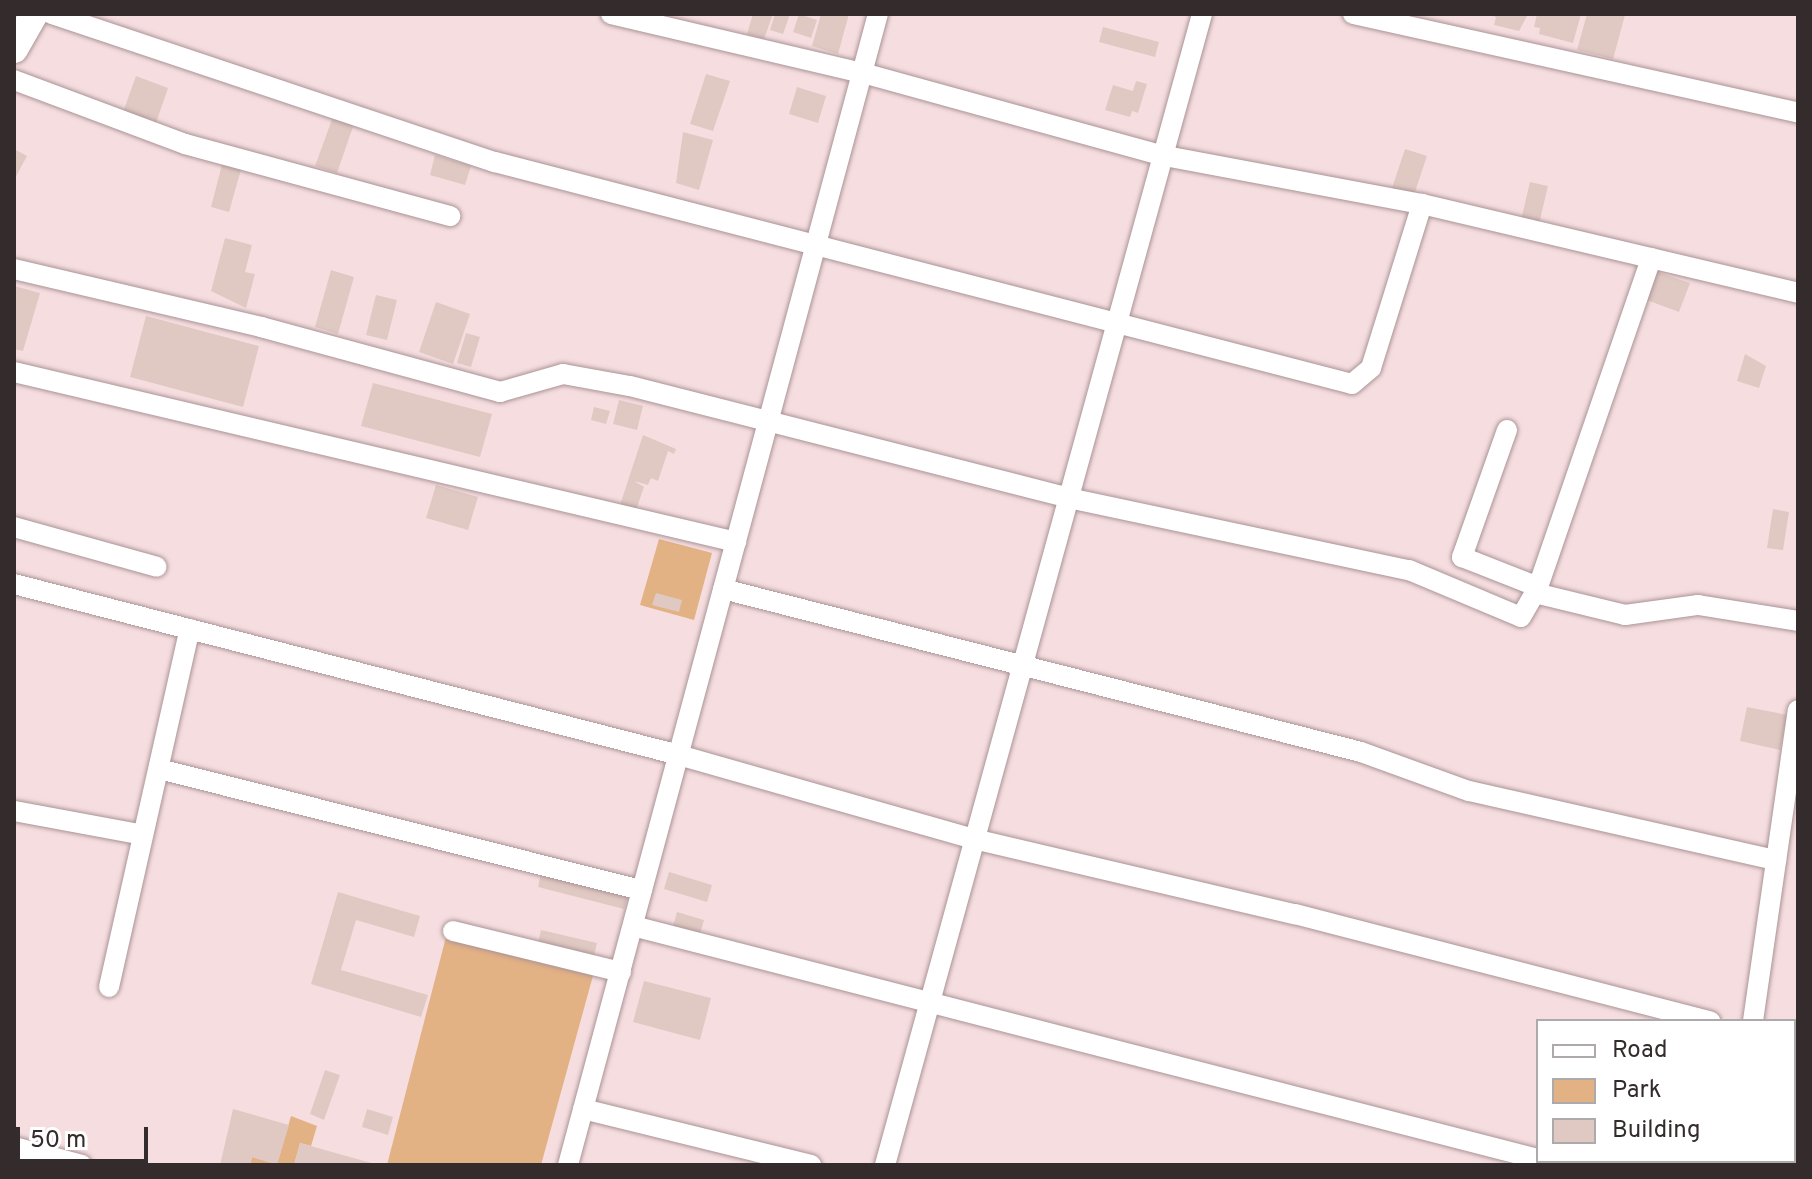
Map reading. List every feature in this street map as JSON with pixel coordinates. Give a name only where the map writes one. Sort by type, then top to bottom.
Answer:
[{"type":"main road","points":[[14,49],[34,14]]},
{"type":"street","points":[[52,14],[495,162],[1352,384],[1371,368],[1422,204]]},
{"type":"street","points":[[611,14],[863,73],[1165,156],[1422,204],[1798,293]]},
{"type":"street","points":[[568,1165],[878,14]]},
{"type":"street","points":[[885,1165],[927,1001],[1165,156],[1202,14]]},
{"type":"street","points":[[1353,14],[1798,113]]},
{"type":"street","points":[[15,81],[185,144],[450,216]]},
{"type":"street","points":[[14,269],[261,327],[500,392],[551,375],[578,374],[1069,498],[1409,570],[1520,617],[1537,590],[1651,258]]},
{"type":"street","points":[[14,372],[736,542]]},
{"type":"street","points":[[1507,430],[1462,557],[1537,590],[1625,615],[1698,605],[1798,621]]},
{"type":"street","points":[[14,527],[157,567]]},
{"type":"street","points":[[14,584],[679,755],[974,839],[1295,914],[1702,1019]]},
{"type":"street","points":[[723,589],[1376,756],[1469,791],[1776,860]]},
{"type":"street","points":[[109,987],[190,629]]},
{"type":"street","points":[[1753,1019],[1798,710]]},
{"type":"street","points":[[159,769],[642,890]]},
{"type":"street","points":[[14,811],[143,835]]},
{"type":"street","points":[[633,926],[1536,1158]]},
{"type":"street","points":[[453,931],[621,972]]},
{"type":"street","points":[[583,1109],[811,1165]]},
{"type":"street","points":[[14,1147],[82,1165]]},
{"type":"green space","points":[[659,539],[712,553],[694,620],[640,605]]},
{"type":"green space","points":[[446,937],[594,972],[541,1165],[387,1165]]},
{"type":"green space","points":[[291,1116],[317,1126],[311,1146],[300,1143],[294,1165],[250,1165],[252,1157],[277,1164]]},
{"type":"building","points":[[753,14],[773,14],[764,39],[747,34]]},
{"type":"building","points":[[775,14],[790,14],[783,34],[770,30]]},
{"type":"building","points":[[799,14],[817,20],[811,38],[793,32]]},
{"type":"building","points":[[821,14],[849,14],[838,54],[812,46]]},
{"type":"building","points":[[1488,14],[1528,14],[1519,31],[1494,25],[1496,17]]},
{"type":"building","points":[[1537,14],[1581,14],[1573,43],[1539,34],[1540,28],[1534,27]]},
{"type":"building","points":[[1587,14],[1625,15],[1613,59],[1577,50]]},
{"type":"building","points":[[1103,27],[1159,42],[1155,57],[1099,42]]},
{"type":"building","points":[[706,74],[730,81],[713,131],[690,124]]},
{"type":"building","points":[[136,76],[168,88],[156,123],[123,112]]},
{"type":"building","points":[[1136,81],[1147,84],[1138,113],[1132,111],[1130,117],[1105,110],[1113,85],[1133,91]]},
{"type":"building","points":[[797,87],[826,96],[818,123],[789,114]]},
{"type":"building","points":[[334,114],[355,121],[337,173],[315,166]]},
{"type":"building","points":[[683,132],[713,140],[699,190],[676,183]]},
{"type":"building","points":[[14,149],[27,156],[14,180]]},
{"type":"building","points":[[1405,149],[1427,156],[1414,195],[1392,188]]},
{"type":"building","points":[[435,155],[471,166],[465,185],[430,175]]},
{"type":"building","points":[[223,161],[242,166],[229,212],[211,207]]},
{"type":"building","points":[[1530,182],[1548,186],[1539,224],[1521,220]]},
{"type":"building","points":[[225,238],[252,245],[245,272],[255,274],[246,308],[211,291]]},
{"type":"building","points":[[331,270],[354,277],[338,334],[315,327]]},
{"type":"building","points":[[1654,271],[1690,283],[1679,312],[1644,299]]},
{"type":"building","points":[[14,286],[40,293],[23,351],[14,349]]},
{"type":"building","points":[[376,295],[397,300],[387,340],[366,335]]},
{"type":"building","points":[[436,302],[470,314],[453,364],[419,352]]},
{"type":"building","points":[[146,316],[259,346],[243,407],[130,377]]},
{"type":"building","points":[[466,333],[480,337],[471,367],[457,363]]},
{"type":"building","points":[[1745,354],[1766,366],[1759,388],[1737,381]]},
{"type":"building","points":[[373,383],[492,414],[480,457],[361,426]]},
{"type":"building","points":[[619,400],[643,406],[637,430],[613,424]]},
{"type":"building","points":[[594,407],[610,411],[606,424],[591,420]]},
{"type":"building","points":[[643,435],[676,449],[674,454],[668,451],[658,481],[651,478],[648,485],[634,481],[644,487],[636,510],[620,505]]},
{"type":"building","points":[[436,485],[478,497],[468,530],[426,518]]},
{"type":"building","points":[[1773,509],[1789,512],[1783,550],[1767,548]]},
{"type":"building","points":[[656,593],[682,600],[679,612],[652,605]]},
{"type":"building","points":[[1747,707],[1787,715],[1780,750],[1740,741]]},
{"type":"building","points":[[542,869],[629,891],[624,909],[538,887]]},
{"type":"building","points":[[669,872],[712,885],[707,902],[664,889]]},
{"type":"building","points":[[338,892],[420,916],[414,937],[356,920],[341,970],[428,995],[421,1017],[311,984]]},
{"type":"building","points":[[677,912],[704,920],[698,941],[671,933]]},
{"type":"building","points":[[541,930],[597,943],[594,956],[538,943]]},
{"type":"building","points":[[644,981],[711,998],[700,1040],[633,1022]]},
{"type":"building","points":[[325,1070],[340,1075],[324,1120],[310,1114]]},
{"type":"building","points":[[233,1109],[289,1125],[277,1165],[252,1157],[250,1165],[220,1165]]},
{"type":"building","points":[[367,1109],[393,1117],[388,1135],[362,1127]]},
{"type":"building","points":[[300,1143],[375,1164],[375,1165],[294,1165]]}]
